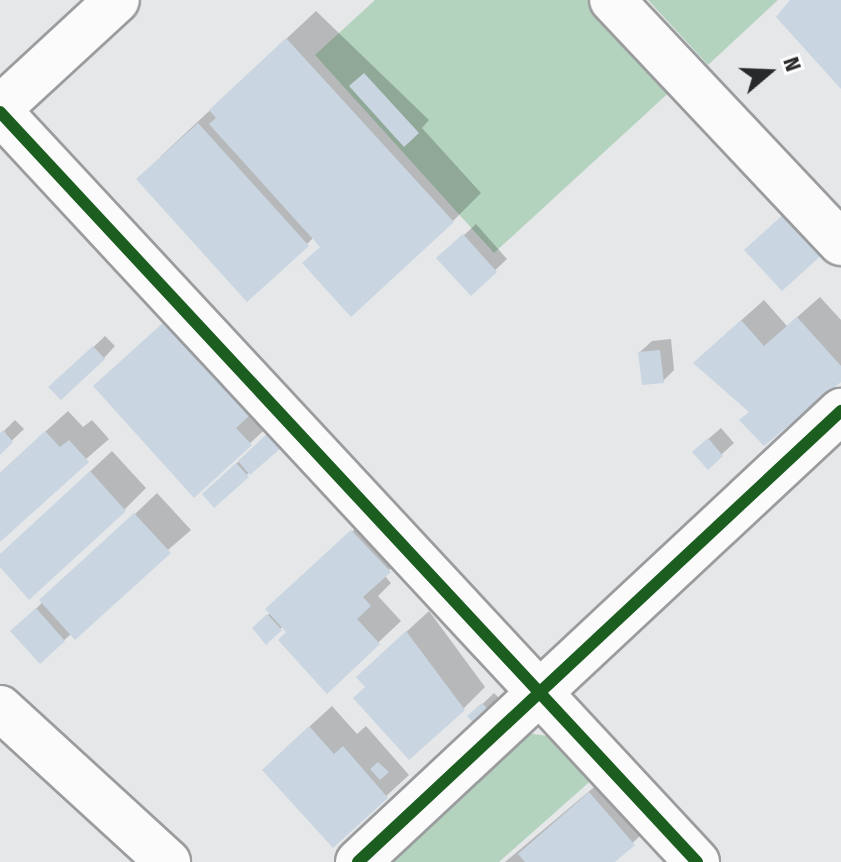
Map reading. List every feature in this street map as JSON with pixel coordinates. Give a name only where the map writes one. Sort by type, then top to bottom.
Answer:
[{"type":"street","points":[[117,0],[0,110],[697,862]]},
{"type":"street","points":[[612,0],[841,243]]},
{"type":"street","points":[[358,862],[542,695],[841,411]]},
{"type":"street","points":[[0,708],[168,862]]},
{"type":"green space","points":[[375,0],[594,0],[675,87],[494,253],[315,55]]},
{"type":"green space","points":[[648,0],[778,0],[708,65]]},
{"type":"green space","points":[[526,733],[556,737],[595,777],[499,862],[384,862]]},
{"type":"building","points":[[790,0],[841,0],[841,89],[776,17]]},
{"type":"building","points":[[286,38],[454,222],[351,317],[302,263],[320,247],[209,124],[216,118],[209,110]]},
{"type":"building","points":[[364,73],[419,133],[404,147],[349,86]]},
{"type":"building","points":[[198,123],[309,246],[247,302],[136,179]]},
{"type":"building","points":[[787,211],[825,252],[782,291],[744,250]]},
{"type":"building","points":[[463,234],[497,272],[471,296],[436,258]]},
{"type":"building","points":[[797,317],[841,366],[841,382],[764,446],[739,420],[749,412],[693,363],[741,320],[764,346]]},
{"type":"building","points":[[165,321],[250,415],[236,428],[252,445],[194,498],[93,386]]},
{"type":"building","points":[[93,346],[105,359],[61,400],[48,387]]},
{"type":"building","points":[[660,350],[664,383],[642,385],[638,352]]},
{"type":"building","points":[[3,430],[13,442],[0,455],[0,433]]},
{"type":"building","points":[[45,431],[60,447],[69,440],[89,462],[0,542],[0,473]]},
{"type":"building","points":[[268,433],[282,447],[250,475],[238,461]]},
{"type":"building","points":[[708,438],[723,456],[708,470],[692,452]]},
{"type":"building","points":[[236,463],[249,477],[214,508],[202,494]]},
{"type":"building","points":[[90,471],[126,511],[29,600],[0,567],[0,554]]},
{"type":"building","points":[[134,513],[171,553],[75,640],[39,600]]},
{"type":"building","points":[[351,530],[391,572],[363,597],[371,606],[357,619],[380,644],[327,694],[278,640],[286,632],[265,609]]},
{"type":"building","points":[[36,608],[65,641],[40,664],[10,631]]},
{"type":"building","points":[[267,614],[282,630],[266,645],[252,628]]},
{"type":"building","points":[[406,631],[465,710],[409,760],[353,698],[365,687],[356,677]]},
{"type":"building","points":[[482,703],[491,713],[476,726],[467,716]]},
{"type":"building","points":[[309,726],[334,754],[343,746],[388,798],[333,848],[262,770]]},
{"type":"building","points":[[378,762],[389,772],[380,780],[370,769]]},
{"type":"building","points":[[589,792],[635,845],[615,862],[525,862],[518,854]]},
{"type":"cycle path","points":[[0,112],[697,862]]},
{"type":"cycle path","points":[[358,862],[841,411]]}]
